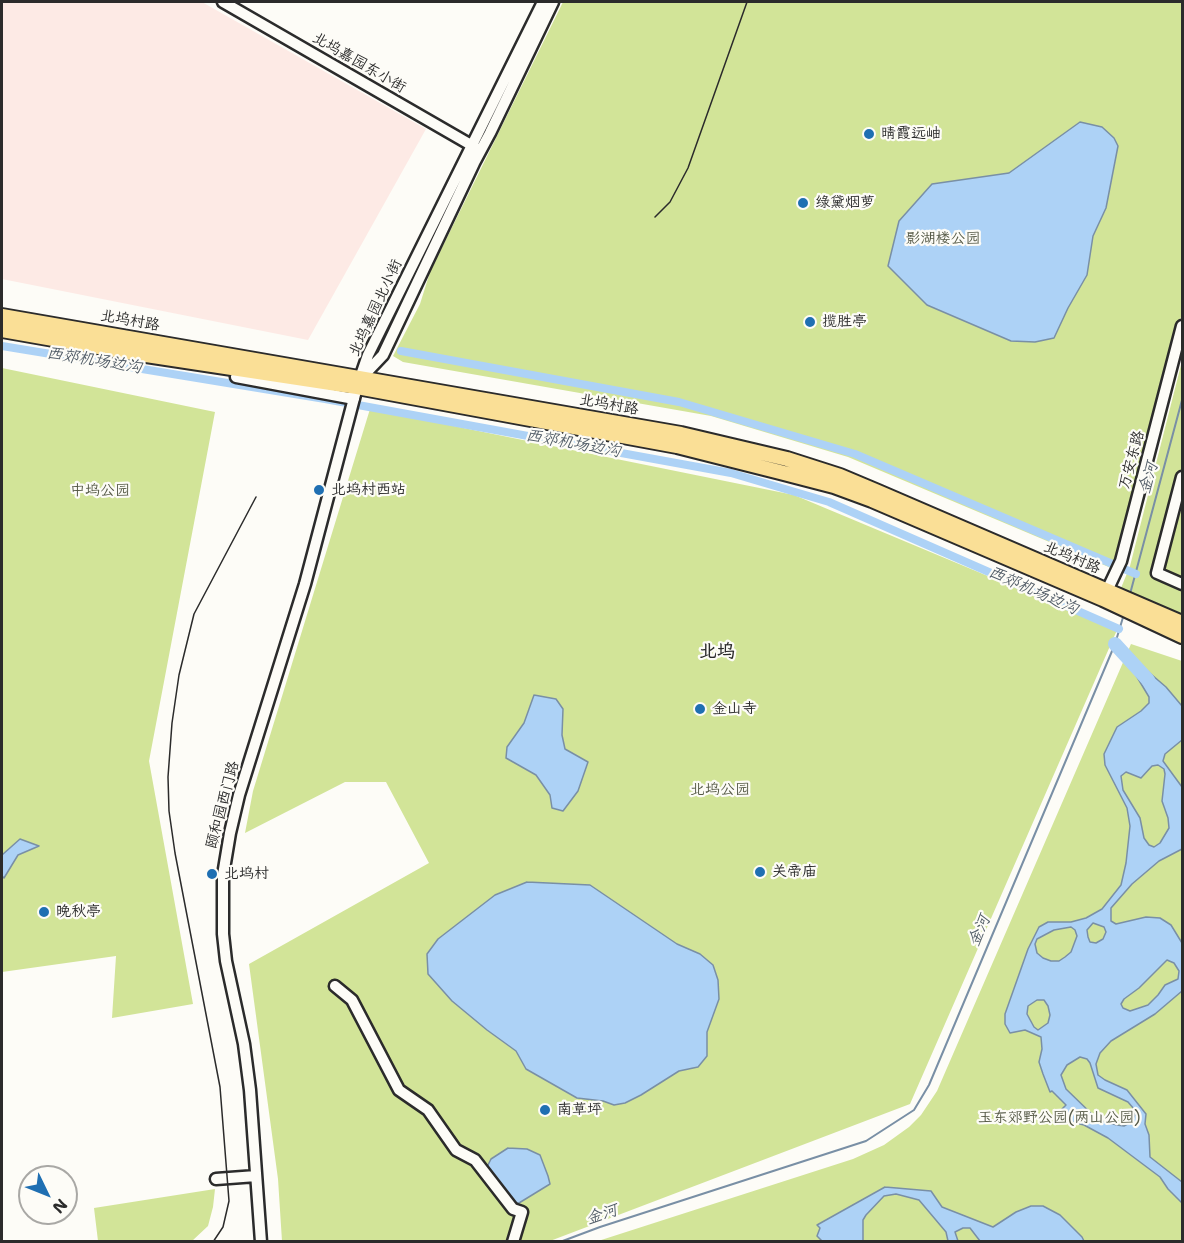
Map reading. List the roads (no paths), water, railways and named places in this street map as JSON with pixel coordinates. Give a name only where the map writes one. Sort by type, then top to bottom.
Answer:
[{"type":"main road","name":"北坞村路","points":[[2,316],[357,388]]},
{"type":"main road","name":"北坞村路","points":[[2,330],[357,388],[681,434],[787,459],[840,476],[1118,601],[1182,636]]},
{"type":"main road","points":[[223,367],[236,377]]},
{"type":"main road","name":"北坞村路","points":[[1135,609],[1182,623]]},
{"type":"street","name":"北坞嘉园东小街","points":[[223,2],[477,148]]},
{"type":"street","name":"北坞嘉园北小街","points":[[357,388],[383,356],[543,2]]},
{"type":"street","name":"北坞嘉园北小街","points":[[477,148],[553,2]]},
{"type":"street","name":"万安东路","points":[[1105,595],[1121,561],[1182,327]]},
{"type":"street","name":"北坞村路","points":[[236,377],[357,388]]},
{"type":"street","name":"颐和园西门路","points":[[261,1242],[244,1044],[226,960],[223,934],[221,904],[225,858],[239,795],[302,595],[357,388]]},
{"type":"street","points":[[1182,477],[1157,573],[1182,584]]},
{"type":"street","points":[[335,986],[352,1000],[399,1090],[428,1110],[456,1150],[475,1160],[513,1209],[522,1212],[513,1242]]},
{"type":"street","points":[[216,1179],[256,1176]]},
{"type":"water","points":[[1080,122],[1102,127],[1114,138],[1118,146],[1106,208],[1093,236],[1087,275],[1054,338],[1035,342],[1011,341],[927,305],[888,266],[899,221],[932,184],[1009,173]]},
{"type":"water","points":[[1138,663],[1166,687],[1182,706],[1182,740],[1165,754],[1163,761],[1182,787],[1182,849],[1159,861],[1132,884],[1111,908],[1111,921],[1116,924],[1146,917],[1160,918],[1171,925],[1182,943],[1182,991],[1155,1014],[1111,1041],[1100,1053],[1096,1064],[1098,1075],[1127,1090],[1146,1114],[1145,1124],[1149,1135],[1150,1157],[1182,1182],[1182,1203],[1160,1177],[1108,1138],[1084,1125],[1064,1120],[1057,1114],[1066,1105],[1052,1091],[1050,1092],[1043,1074],[1039,1062],[1042,1049],[1041,1037],[1025,1030],[1010,1033],[1005,1024],[1005,1014],[1028,949],[1039,927],[1048,922],[1071,922],[1086,918],[1102,909],[1121,885],[1130,826],[1127,808],[1105,765],[1104,754],[1117,727],[1149,703],[1149,697],[1134,672]],"holes":[[[1158,765],[1164,769],[1162,801],[1169,828],[1160,843],[1154,847],[1149,845],[1144,838],[1140,818],[1123,790],[1121,776],[1126,772],[1141,778],[1152,766]],[[1093,923],[1104,927],[1106,932],[1103,939],[1096,943],[1090,942],[1087,930]],[[1071,927],[1077,936],[1071,952],[1059,961],[1051,961],[1037,953],[1035,944],[1037,939],[1054,930]],[[1167,960],[1174,963],[1179,971],[1178,979],[1165,985],[1148,1005],[1130,1011],[1123,1008],[1121,1004],[1124,999],[1139,988]],[[1037,1000],[1044,1000],[1050,1015],[1048,1023],[1038,1030],[1027,1014],[1028,1006]],[[1080,1057],[1087,1059],[1098,1088],[1128,1102],[1134,1109],[1135,1115],[1131,1122],[1124,1126],[1098,1120],[1066,1089],[1061,1075],[1067,1065]]]},
{"type":"water","points":[[534,695],[556,699],[563,709],[562,735],[565,749],[588,762],[578,791],[563,811],[552,808],[550,795],[536,775],[506,758],[507,747],[524,723]]},
{"type":"water","points":[[20,839],[39,846],[18,855],[4,878],[2,876],[2,855]]},
{"type":"water","points":[[527,882],[590,885],[677,944],[700,954],[713,965],[718,980],[719,999],[707,1032],[707,1056],[698,1067],[679,1071],[625,1103],[614,1105],[603,1101],[577,1098],[526,1069],[516,1051],[452,1001],[428,974],[427,954],[438,939],[495,895]]},
{"type":"water","points":[[508,1148],[527,1149],[540,1155],[550,1184],[519,1203],[512,1202],[487,1167],[491,1159]]},
{"type":"water","points":[[885,1187],[931,1191],[942,1207],[993,1227],[1016,1212],[1031,1206],[1043,1206],[1060,1215],[1084,1241],[980,1241],[970,1228],[963,1228],[955,1232],[958,1241],[948,1241],[946,1232],[919,1200],[896,1194],[884,1196],[866,1215],[863,1220],[863,1241],[822,1241],[817,1236],[820,1228],[817,1225]]},
{"type":"waterway","name":"西郊机场边沟","points":[[2,346],[325,399],[731,473],[829,502],[1119,629]]},
{"type":"waterway","points":[[401,351],[679,402],[855,454],[1136,574]]},
{"type":"waterway","name":"金河","points":[[1130,594],[1182,400]]},
{"type":"waterway","name":"金河","points":[[560,1242],[866,1141],[914,1110],[929,1085],[1115,644],[1124,614]]},
{"type":"waterway","points":[[1115,644],[1148,680]]},
{"type":"tram line","points":[[655,217],[670,202],[688,168],[747,2]]},
{"type":"tram line","points":[[213,1242],[223,1227],[229,1201],[220,1087],[175,853],[169,811],[168,777],[172,723],[179,675],[194,614],[256,497]]},
{"type":"place","name":"晴霞远岫","points":[[869,134]]},
{"type":"place","name":"绿黛烟萝","points":[[803,203]]},
{"type":"place","name":"揽胜亭","points":[[810,322]]},
{"type":"place","name":"北坞村西站","points":[[319,490]]},
{"type":"place","name":"金山寺","points":[[700,709]]},
{"type":"place","name":"关帝庙","points":[[760,872]]},
{"type":"place","name":"北坞村","points":[[212,874]]},
{"type":"place","name":"晚秋亭","points":[[44,912]]},
{"type":"place","name":"南草坪","points":[[545,1110]]},
{"type":"district","name":"北坞","points":[[717,652]]},
{"type":"park label","name":"影湖楼公园","points":[[943,239]]},
{"type":"park label","name":"中坞公园","points":[[100,491]]},
{"type":"park label","name":"北坞公园","points":[[720,790]]},
{"type":"park label","name":"玉东郊野公园(两山公园)","points":[[1059,1118]]}]
